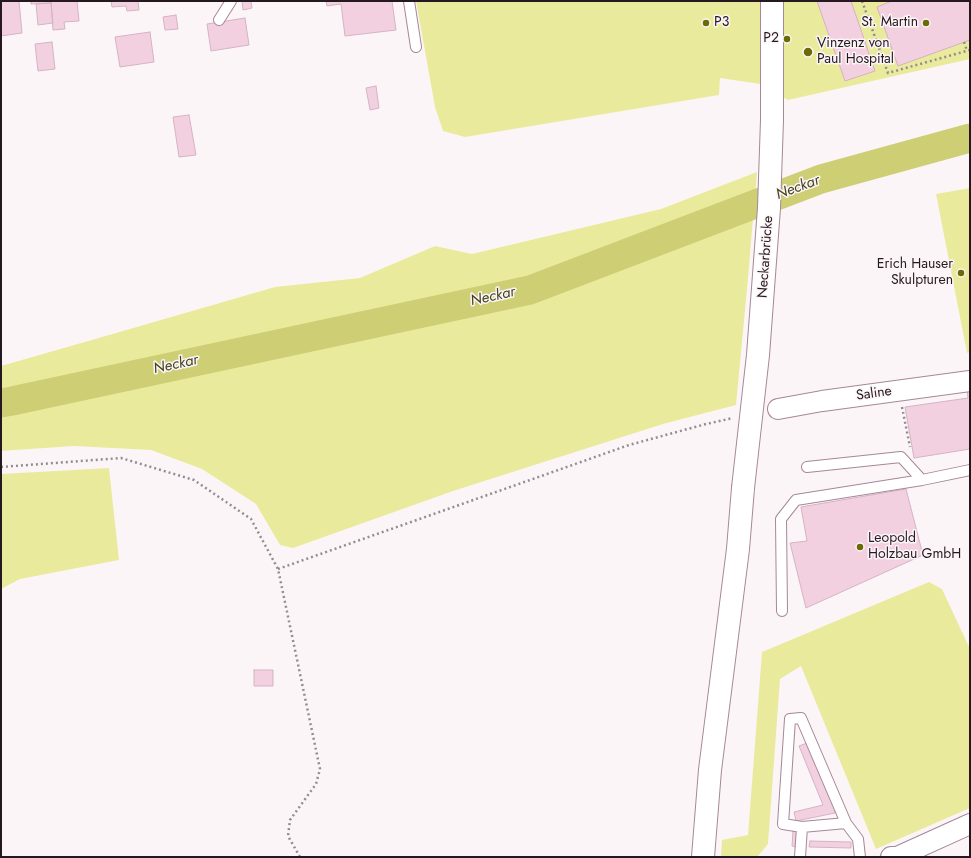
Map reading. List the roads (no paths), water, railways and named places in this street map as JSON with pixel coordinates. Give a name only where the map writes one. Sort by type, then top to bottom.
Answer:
[{"type":"main road","name":"Neckarbrücke","points":[[703,857],[710,770],[738,549],[743,488],[758,355],[769,208],[772,120],[772,1]]},
{"type":"street","name":"Saline","points":[[778,409],[822,401],[970,381]]},
{"type":"street","points":[[891,857],[897,856],[970,824]]},
{"type":"lane","points":[[219,20],[231,1]]},
{"type":"lane","points":[[409,1],[416,48]]},
{"type":"lane","points":[[808,467],[901,457],[922,480]]},
{"type":"lane","points":[[782,611],[781,519],[796,500],[922,480],[970,470]]},
{"type":"lane","points":[[846,823],[802,827],[783,824],[790,719],[801,718],[846,823],[858,839],[860,857]]},
{"type":"lane","points":[[800,857],[802,827]]},
{"type":"waterway","name":"Neckar","points":[[1,403],[530,290],[821,179],[970,138]]},
{"type":"place","name":"P3","points":[[706,23]]},
{"type":"place","name":"St. Martin","points":[[926,23]]},
{"type":"place","name":"P2","points":[[787,39]]},
{"type":"place","name":"Vinzenz von Paul Hospital","points":[[808,52]]},
{"type":"place","name":"Erich Hauser Skulpturen","points":[[961,273]]},
{"type":"place","name":"Leopold Holzbau GmbH","points":[[860,547]]}]
